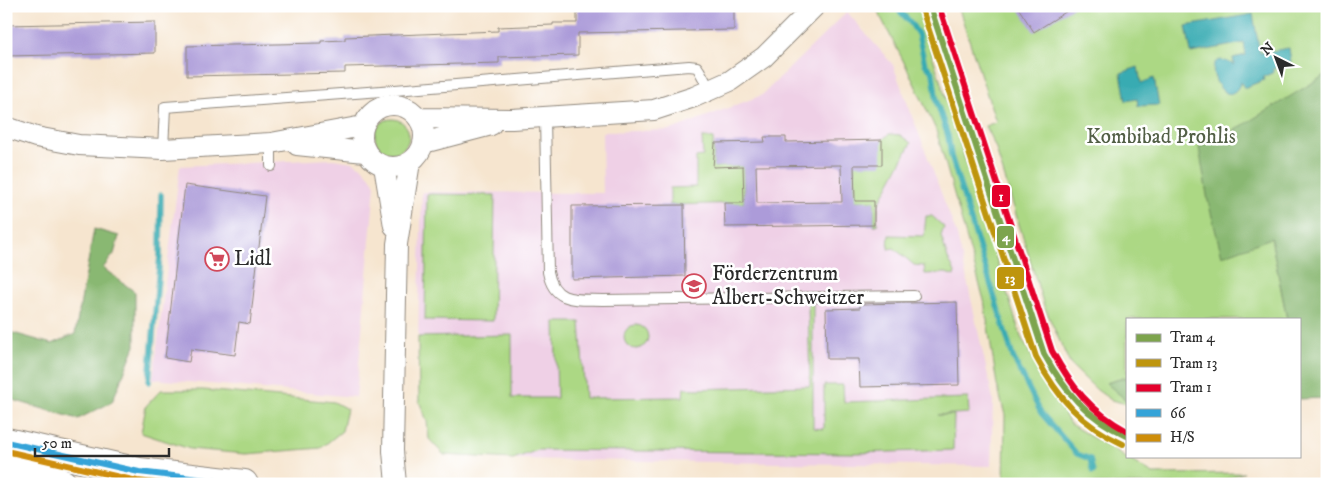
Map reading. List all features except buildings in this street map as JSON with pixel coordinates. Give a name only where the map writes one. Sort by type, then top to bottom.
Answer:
[{"type":"main road","points":[[6,442],[139,472],[244,484]]},
{"type":"main road","points":[[6,467],[63,484]]},
{"type":"street","points":[[418,118],[512,119],[654,110],[730,81],[764,57],[815,6]]},
{"type":"street","points":[[388,105],[398,105],[408,109],[418,118],[422,124],[423,144],[418,155],[410,162],[401,166],[384,166],[371,159],[362,141],[363,126],[372,112],[388,105]]},
{"type":"street","points":[[423,144],[512,119]]},
{"type":"street","points":[[6,127],[36,137],[79,145],[163,148],[271,143],[363,126]]},
{"type":"street","points":[[271,143],[366,152]]},
{"type":"street","points":[[396,484],[394,451],[397,244],[410,162]]},
{"type":"street","points":[[384,166],[397,244]]},
{"type":"lane","points":[[163,148],[165,107],[404,90],[689,66],[697,67],[710,90]]},
{"type":"lane","points":[[546,117],[548,272],[553,287],[564,297],[603,300],[914,296]]},
{"type":"lane","points":[[271,143],[272,166]]},
{"type":"shaded area","name":"Förderzentrum Albert-Schweitzer","points":[[847,12],[893,65],[957,235],[993,399],[991,466],[513,459],[444,455],[429,439],[427,421],[419,401],[418,337],[422,192],[603,193],[602,132],[671,130],[762,95]]},
{"type":"shaded area","points":[[333,159],[353,162],[363,168],[375,185],[356,397],[153,379],[180,166]]},
{"type":"green space","points":[[875,6],[920,6],[933,57],[1021,337],[1070,424],[1153,474],[1244,473],[1212,484],[1004,484],[1005,415],[997,385],[984,300],[936,130]]},
{"type":"green space","name":"Kombibad Prohlis","points":[[958,6],[1327,6],[1327,133],[1271,238],[1287,318],[1126,318],[1126,377],[1107,383],[1126,400],[1126,404],[1111,400],[1097,390],[1070,364],[1044,306],[995,146],[985,126],[996,122]]},
{"type":"green space","points":[[1327,74],[1327,398],[1300,399],[1300,318],[1287,318],[1271,238],[1222,256],[1208,201],[1199,147],[1230,133]]},
{"type":"green space","points":[[392,119],[404,124],[409,136],[404,148],[392,153],[380,148],[375,136],[380,124]]},
{"type":"green space","points":[[889,134],[900,135],[911,143],[878,205],[877,225],[874,225],[874,201],[855,201],[854,165]]},
{"type":"green space","points":[[702,138],[713,138],[714,167],[743,166],[744,203],[670,205],[670,188],[696,187],[696,157],[703,156]]},
{"type":"green space","points":[[427,194],[495,195],[493,321],[425,320]]},
{"type":"green space","points":[[926,216],[932,216],[944,227],[941,236],[948,259],[955,272],[954,276],[946,273],[925,274],[924,266],[914,265],[894,248],[888,249],[889,235],[924,236]]},
{"type":"green space","points":[[94,229],[119,236],[114,254],[103,268],[135,292],[135,346],[112,402],[78,419],[6,398],[6,331],[52,344],[75,334]]},
{"type":"green space","points":[[808,303],[813,304],[813,428],[824,429],[824,385],[843,385],[844,402],[968,398],[969,413],[938,415],[954,415],[953,450],[855,453],[538,450],[513,459],[444,455],[429,439],[427,421],[419,401],[418,337],[512,335],[512,398],[557,398],[555,322],[580,322],[585,398],[683,397],[684,388],[810,386]]},
{"type":"green space","points":[[636,325],[645,328],[648,337],[645,346],[636,349],[627,346],[624,337],[627,328]]},
{"type":"green space","points":[[1126,377],[1126,400],[1106,383]]},
{"type":"green space","points":[[161,390],[203,390],[334,402],[347,409],[342,431],[321,448],[246,454],[190,449],[141,433],[146,406]]},
{"type":"water","points":[[1253,14],[1260,53],[1289,48],[1291,62],[1273,69],[1274,72],[1263,77],[1264,80],[1244,88],[1241,82],[1234,92],[1227,93],[1220,88],[1215,80],[1213,70],[1215,63],[1222,60],[1234,65],[1233,58],[1246,55],[1244,43],[1191,53],[1186,26]]},
{"type":"water","points":[[1138,67],[1141,83],[1154,78],[1159,105],[1138,106],[1137,99],[1126,101],[1121,73]]},
{"type":"waterway","points":[[895,6],[918,34],[925,64],[933,73],[937,103],[948,136],[951,156],[1013,357],[1041,413],[1077,454],[1090,459],[1093,472]]},
{"type":"waterway","points":[[149,382],[160,255],[161,195]]},
{"type":"tram line","name":"4","points":[[930,6],[1044,354],[1069,392],[1088,412],[1126,436]]},
{"type":"tram line","name":"1","points":[[939,6],[1052,351],[1083,397],[1102,415],[1126,430]]},
{"type":"tram line","name":"13","points":[[922,9],[1036,357],[1044,372],[1072,409],[1095,428],[1123,444]]},
{"type":"transit line","name":"66","points":[[6,442],[139,472],[242,484]]},
{"type":"transit line","name":"H/S","points":[[6,451],[137,481],[165,484]]},
{"type":"place","name":"Lidl","points":[[217,259]]},
{"type":"place","name":"Förderzentrum Albert-Schweitzer","points":[[694,286]]}]
